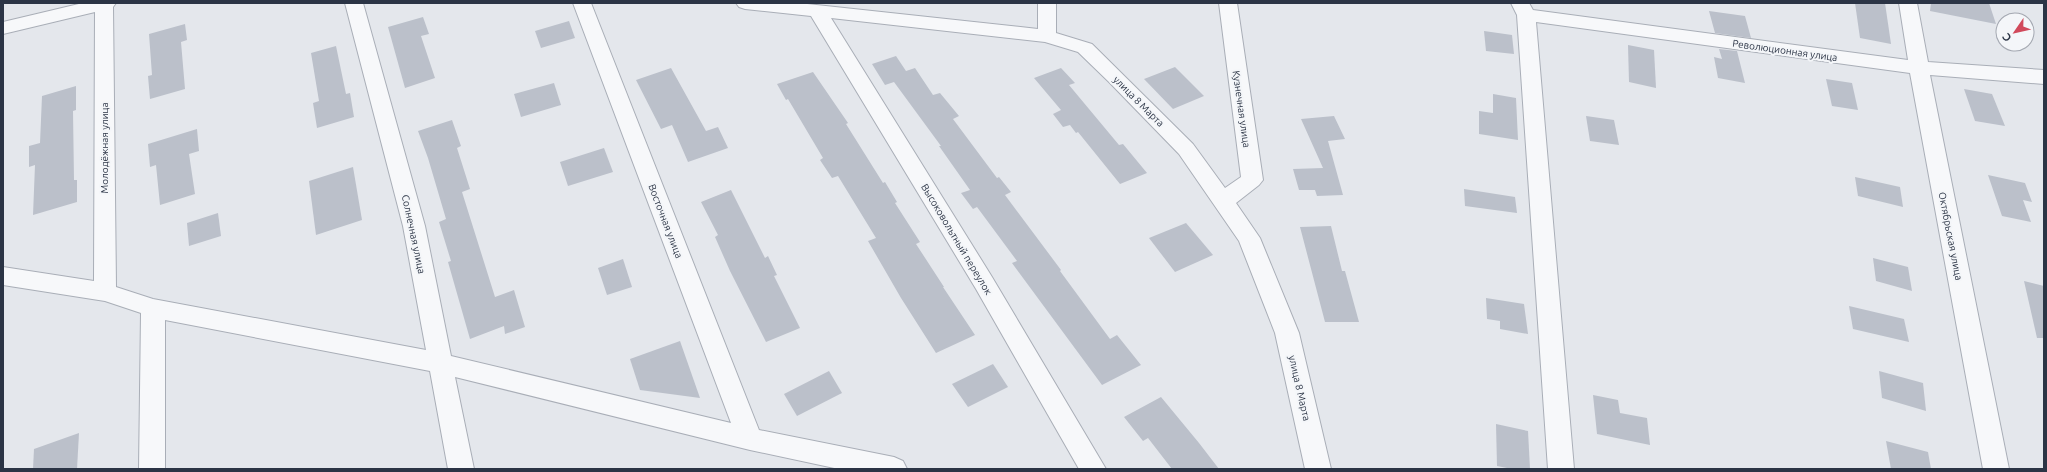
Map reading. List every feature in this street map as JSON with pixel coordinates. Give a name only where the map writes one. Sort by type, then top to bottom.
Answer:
[{"type":"street","points":[[11,25],[22,3]]},
{"type":"street","points":[[11,25],[105,3]]},
{"type":"street","name":"Молодёжная улица","points":[[105,3],[105,292]]},
{"type":"street","name":"Солнечная улица","points":[[354,3],[414,226],[461,469]]},
{"type":"street","name":"Восточная улица","points":[[582,3],[750,439]]},
{"type":"street","name":"улица 8 Марта","points":[[745,3],[1047,36],[1085,48],[1186,149],[1224,200],[1249,238],[1287,333],[1318,469]]},
{"type":"street","points":[[1047,3],[1047,36]]},
{"type":"street","name":"Кузнечная улица","points":[[1224,200],[1252,180],[1228,3]]},
{"type":"street","name":"Октябрьская улица","points":[[1908,3],[1919,68],[1996,469]]},
{"type":"street","points":[[1523,9],[1561,469]]},
{"type":"street","name":"Революционная улица","points":[[1523,9],[1919,68],[2044,77]]},
{"type":"street","name":"Высоковольтный переулок","points":[[818,12],[984,283],[1093,469]]},
{"type":"street","points":[[3,276],[105,292],[153,308],[440,363],[750,439],[894,469]]},
{"type":"street","points":[[152,469],[153,308]]},
{"type":"building","points":[[1855,3],[1885,3],[1891,44],[1860,38]]},
{"type":"building","points":[[1931,3],[1989,3],[1995,24],[1930,11]]},
{"type":"building","points":[[1709,11],[1745,16],[1751,38],[1715,33]]},
{"type":"building","points":[[423,17],[429,34],[421,36],[435,78],[405,88],[388,27]]},
{"type":"building","points":[[569,21],[575,38],[541,48],[535,31]]},
{"type":"building","points":[[185,24],[187,40],[181,42],[185,89],[150,99],[148,76],[152,75],[149,34]]},
{"type":"building","points":[[1484,31],[1512,35],[1514,54],[1486,51]]},
{"type":"building","points":[[1628,45],[1654,50],[1656,88],[1629,82]]},
{"type":"building","points":[[336,46],[346,94],[350,93],[354,117],[317,128],[313,103],[319,101],[311,53]]},
{"type":"building","points":[[1719,49],[1737,51],[1745,83],[1718,78],[1714,57],[1722,59]]},
{"type":"building","points":[[896,56],[906,71],[915,68],[933,95],[940,93],[959,116],[953,119],[997,178],[999,177],[1011,192],[1005,195],[1061,270],[1060,271],[1110,339],[1117,335],[1141,365],[1102,385],[1012,263],[1017,261],[977,207],[973,209],[961,193],[970,190],[939,146],[941,146],[894,82],[885,85],[872,64]]},
{"type":"building","points":[[1175,67],[1204,96],[1173,109],[1144,79]]},
{"type":"building","points":[[671,68],[706,131],[718,127],[728,148],[688,162],[672,125],[661,129],[636,80]]},
{"type":"building","points":[[1061,68],[1075,83],[1069,85],[1119,145],[1123,144],[1147,173],[1120,184],[1078,132],[1076,133],[1070,125],[1063,127],[1053,114],[1061,110],[1034,78]]},
{"type":"building","points":[[813,72],[848,123],[846,124],[883,183],[885,182],[897,202],[895,203],[920,242],[916,244],[975,335],[936,353],[901,298],[868,241],[876,238],[838,176],[832,178],[820,160],[823,158],[788,99],[786,100],[777,84]]},
{"type":"building","points":[[1826,79],[1852,83],[1858,110],[1832,106]]},
{"type":"building","points":[[554,83],[561,105],[521,117],[514,94]]},
{"type":"building","points":[[76,86],[76,110],[73,111],[74,180],[77,180],[77,202],[33,215],[35,165],[29,167],[29,146],[40,143],[42,96]]},
{"type":"building","points":[[1964,89],[1992,94],[2005,126],[1975,121]]},
{"type":"building","points":[[1493,94],[1516,98],[1518,140],[1479,134],[1479,111],[1493,113]]},
{"type":"building","points":[[1334,116],[1345,139],[1328,141],[1343,195],[1317,196],[1315,190],[1299,190],[1293,169],[1323,168],[1301,119]]},
{"type":"building","points":[[1586,116],[1614,120],[1619,145],[1590,141]]},
{"type":"building","points":[[452,120],[461,146],[457,148],[470,189],[462,192],[495,297],[514,290],[525,327],[505,334],[504,326],[470,339],[448,262],[451,261],[439,222],[446,219],[428,158],[418,131]]},
{"type":"building","points":[[197,129],[199,151],[189,154],[195,194],[160,205],[156,165],[150,167],[148,144]]},
{"type":"building","points":[[604,148],[613,172],[568,186],[560,162]]},
{"type":"building","points":[[353,167],[362,220],[316,235],[309,181]]},
{"type":"building","points":[[1988,175],[2025,183],[2032,202],[2023,200],[2031,222],[2002,216]]},
{"type":"building","points":[[1855,177],[1900,187],[1903,207],[1858,196]]},
{"type":"building","points":[[1464,189],[1515,197],[1517,213],[1465,206]]},
{"type":"building","points":[[731,190],[765,258],[768,256],[777,275],[774,276],[800,328],[766,342],[730,271],[715,237],[718,235],[701,202]]},
{"type":"building","points":[[218,213],[221,236],[189,246],[187,223]]},
{"type":"building","points":[[1186,223],[1213,255],[1175,272],[1149,238]]},
{"type":"building","points":[[1331,226],[1342,271],[1345,271],[1359,322],[1325,322],[1300,227]]},
{"type":"building","points":[[1873,258],[1908,267],[1912,291],[1876,281]]},
{"type":"building","points":[[623,259],[632,287],[607,295],[598,268]]},
{"type":"building","points":[[2024,281],[2044,286],[2044,338],[2037,338]]},
{"type":"building","points":[[1486,298],[1524,304],[1528,334],[1500,329],[1500,321],[1487,319]]},
{"type":"building","points":[[1849,306],[1904,319],[1909,342],[1853,329]]},
{"type":"building","points":[[680,341],[700,398],[640,390],[630,359]]},
{"type":"building","points":[[993,364],[1008,387],[968,407],[952,384]]},
{"type":"building","points":[[829,371],[842,393],[797,416],[784,394]]},
{"type":"building","points":[[1879,371],[1923,383],[1926,411],[1882,398]]},
{"type":"building","points":[[1593,395],[1618,400],[1620,413],[1647,418],[1650,445],[1597,434]]},
{"type":"building","points":[[1161,397],[1219,469],[1172,469],[1148,438],[1143,441],[1124,417]]},
{"type":"building","points":[[1496,424],[1528,431],[1530,469],[1512,469],[1497,466]]},
{"type":"building","points":[[79,433],[77,469],[33,469],[34,449]]},
{"type":"building","points":[[1886,441],[1928,452],[1931,469],[1891,469]]}]
